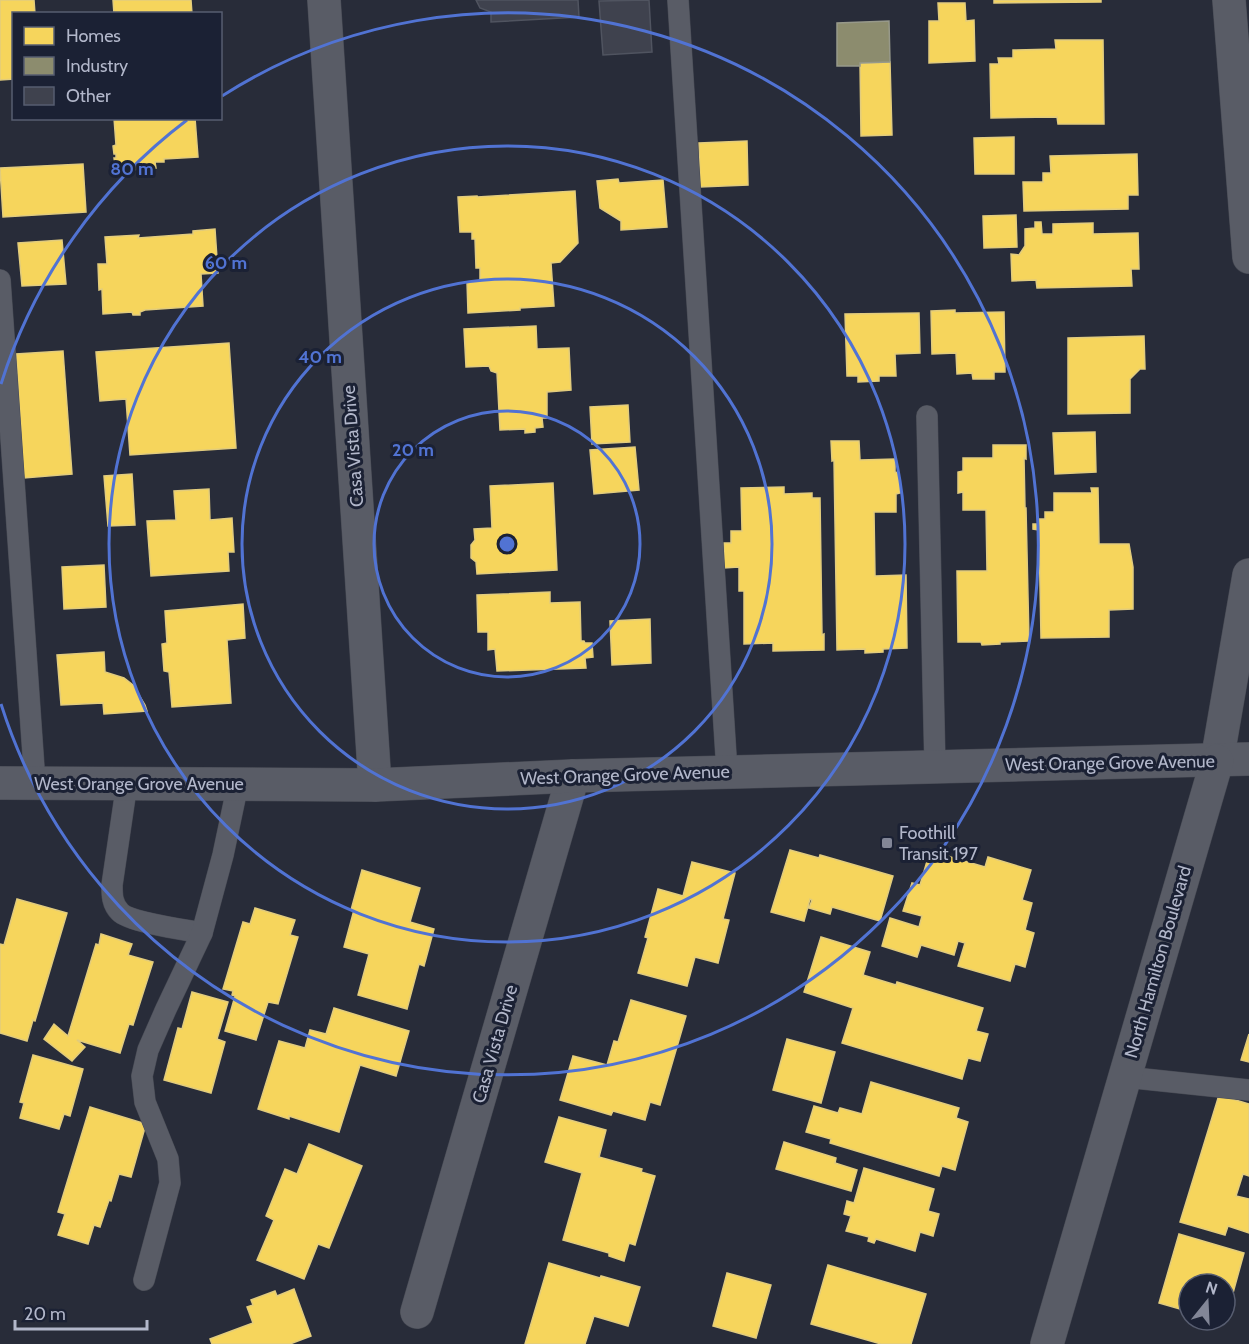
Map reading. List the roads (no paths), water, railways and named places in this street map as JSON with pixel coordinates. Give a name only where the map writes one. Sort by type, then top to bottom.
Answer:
[{"type":"street","name":"Casa Vista Drive","points":[[324,0],[375,785]]},
{"type":"street","points":[[1229,0],[1249,257]]},
{"type":"street","name":"North Hamilton Boulevard","points":[[1047,1344],[1217,761],[1249,575]]},
{"type":"street","name":"West Orange Grove Avenue","points":[[0,783],[375,785],[573,776],[1249,759]]},
{"type":"street","name":"Casa Vista Drive","points":[[417,1312],[573,776]]},
{"type":"lane","points":[[678,0],[727,772]]},
{"type":"lane","points":[[0,280],[35,783]]},
{"type":"lane","points":[[927,416],[935,768]]},
{"type":"lane","points":[[127,783],[112,885],[111,897],[114,904],[120,913],[131,919],[202,933]]},
{"type":"lane","points":[[144,1280],[170,1182],[168,1159],[145,1102],[142,1076],[148,1050],[165,1009],[202,933],[223,855],[238,784]]},
{"type":"lane","points":[[1125,1077],[1249,1090]]},
{"type":"place","name":"Foothill Transit 197","points":[[887,843]]}]
